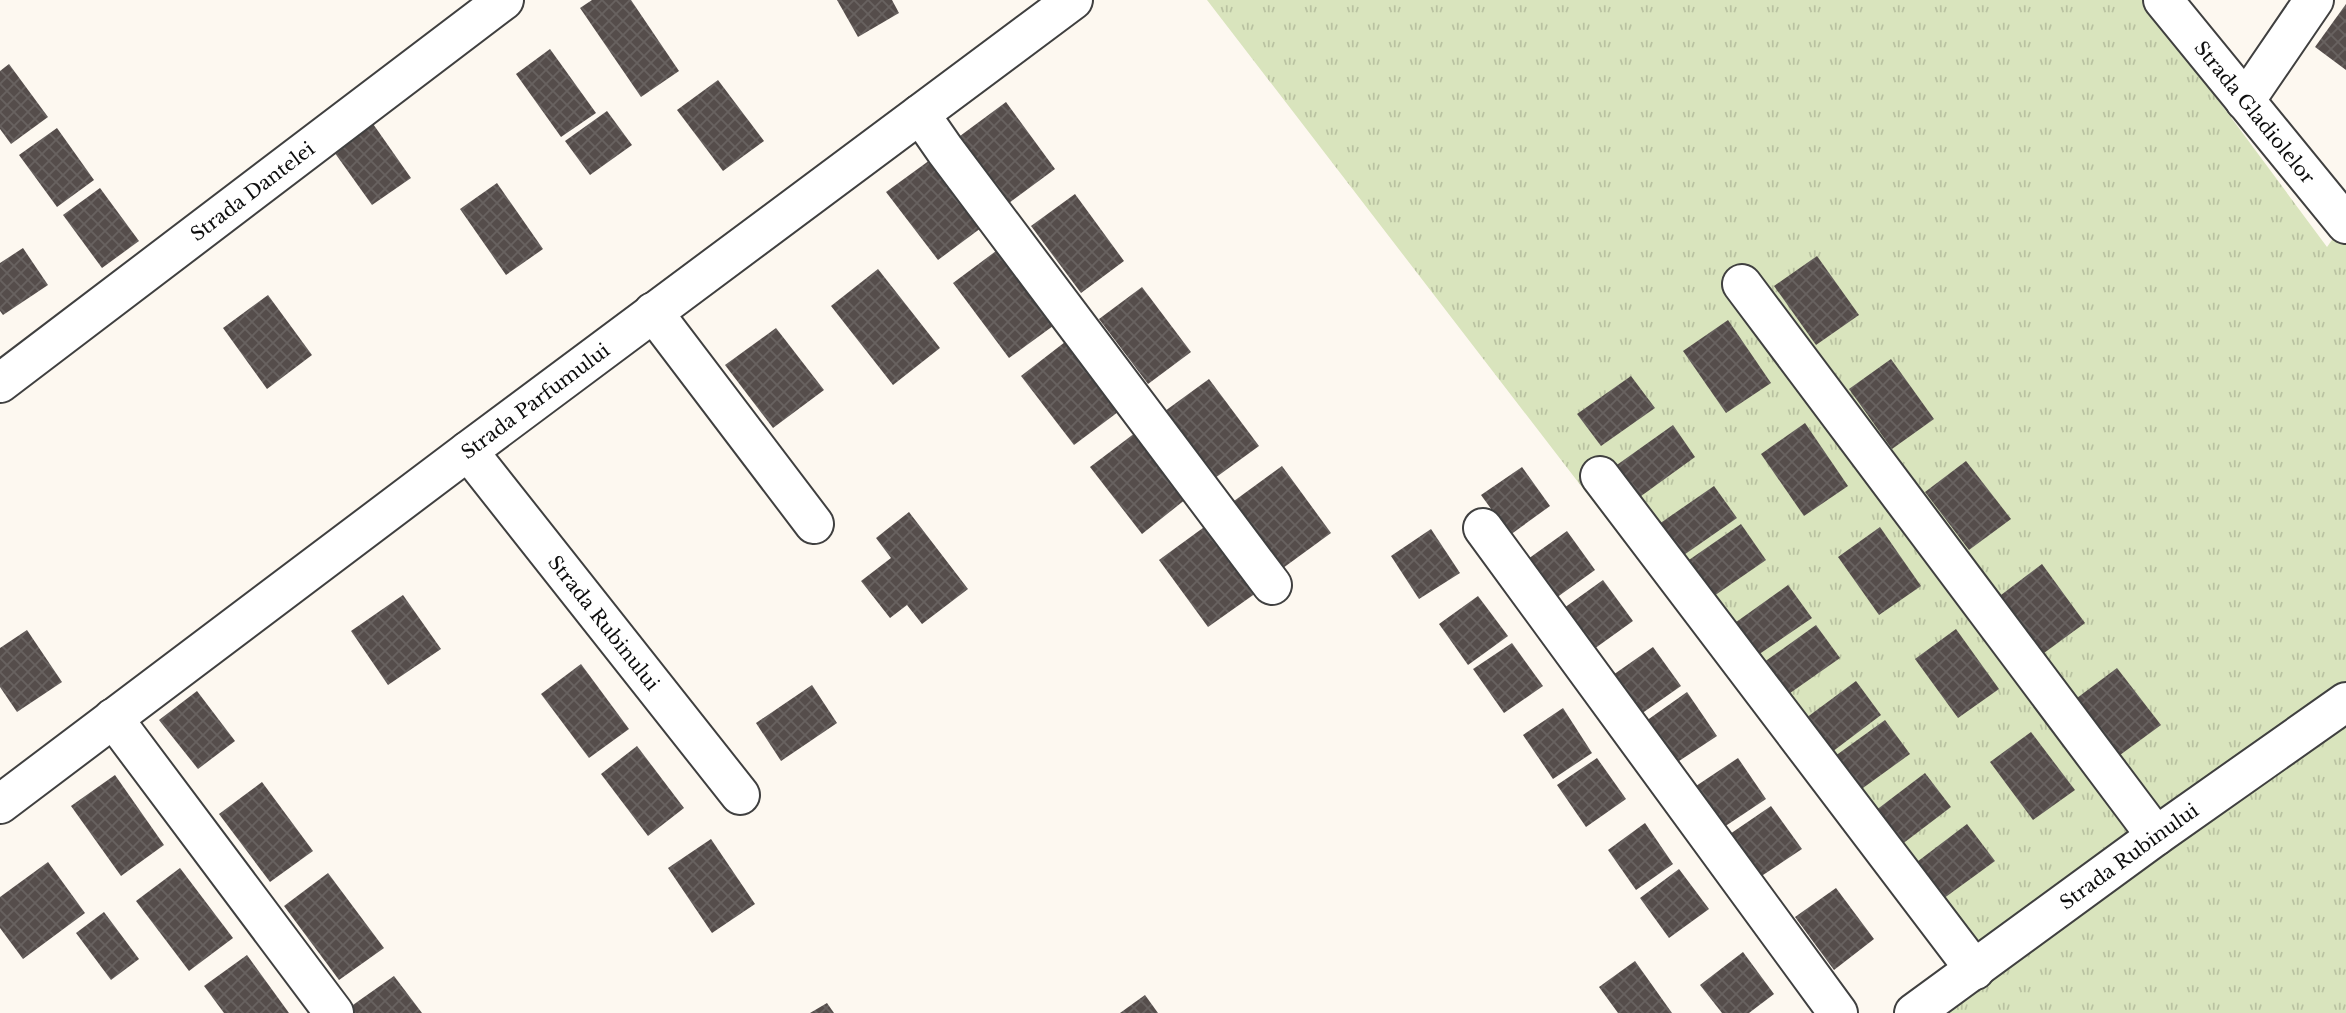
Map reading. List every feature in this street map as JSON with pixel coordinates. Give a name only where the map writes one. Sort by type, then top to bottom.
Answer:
[{"type":"street","name":"Strada Dantelei","points":[[0,383],[504,0]]},
{"type":"street","name":"Strada Parfumului","points":[[0,804],[653,312],[1073,0]]},
{"type":"street","name":"Strada Gladiolelor","points":[[2163,0],[2346,224]]},
{"type":"street","points":[[2245,101],[2314,0]]},
{"type":"street","points":[[920,114],[1272,585]]},
{"type":"street","points":[[1742,284],[2156,836]]},
{"type":"street","points":[[653,312],[814,524]]},
{"type":"street","name":"Strada Rubinului","points":[[468,451],[740,795]]},
{"type":"street","points":[[1600,476],[1975,970]]},
{"type":"street","points":[[1483,528],[1838,1013]]},
{"type":"street","name":"Strada Rubinului","points":[[1914,1013],[2156,836],[2346,702]]},
{"type":"street","points":[[113,719],[334,1013]]},
{"type":"green space","points":[[1207,0],[2144,0],[2327,247],[2346,220],[2346,1013],[1903,1013],[1956,973]]},
{"type":"building","points":[[592,0],[631,0],[679,71],[641,97],[580,8]]},
{"type":"building","points":[[837,0],[892,0],[899,13],[858,37]]},
{"type":"building","points":[[2346,4],[2346,70],[2315,47]]},
{"type":"building","points":[[550,49],[596,113],[561,137],[516,74]]},
{"type":"building","points":[[9,64],[48,117],[11,144],[0,129],[0,71]]},
{"type":"building","points":[[718,80],[764,141],[723,171],[677,110]]},
{"type":"building","points":[[1006,102],[1055,169],[1009,203],[960,136]]},
{"type":"building","points":[[607,111],[632,145],[590,175],[565,141]]},
{"type":"building","points":[[371,121],[411,178],[372,205],[332,149]]},
{"type":"building","points":[[57,128],[94,180],[57,207],[19,155]]},
{"type":"building","points":[[930,160],[981,228],[938,260],[886,192]]},
{"type":"building","points":[[497,183],[543,249],[506,275],[460,209]]},
{"type":"building","points":[[100,188],[139,241],[102,268],[63,215]]},
{"type":"building","points":[[1075,194],[1124,261],[1081,293],[1031,226]]},
{"type":"building","points":[[23,248],[48,285],[3,315],[0,311],[0,263]]},
{"type":"building","points":[[996,251],[1053,326],[1009,358],[953,283]]},
{"type":"building","points":[[1817,256],[1859,315],[1816,345],[1774,286]]},
{"type":"building","points":[[878,269],[940,348],[893,385],[831,306]]},
{"type":"building","points":[[1142,287],[1191,352],[1148,384],[1099,319]]},
{"type":"building","points":[[268,295],[312,355],[267,389],[223,328]]},
{"type":"building","points":[[1728,320],[1771,383],[1726,413],[1683,351]]},
{"type":"building","points":[[776,328],[824,390],[773,428],[725,365]]},
{"type":"building","points":[[1065,342],[1118,412],[1074,445],[1021,376]]},
{"type":"building","points":[[1891,359],[1934,419],[1892,449],[1849,389]]},
{"type":"building","points":[[1631,376],[1655,408],[1601,446],[1577,414]]},
{"type":"building","points":[[1209,379],[1259,446],[1215,478],[1165,411]]},
{"type":"building","points":[[1805,423],[1848,486],[1804,516],[1761,454]]},
{"type":"building","points":[[1673,425],[1695,457],[1637,499],[1614,467]]},
{"type":"building","points":[[1135,433],[1186,499],[1142,534],[1090,467]]},
{"type":"building","points":[[1966,461],[2011,519],[1969,550],[1925,492]]},
{"type":"building","points":[[1282,466],[1331,533],[1283,568],[1234,501]]},
{"type":"building","points":[[1522,467],[1550,506],[1510,535],[1481,495]]},
{"type":"building","points":[[1714,486],[1737,518],[1681,557],[1659,524]]},
{"type":"building","points":[[909,512],[968,589],[922,624],[907,605],[890,618],[861,581],[891,558],[876,538]]},
{"type":"building","points":[[1741,524],[1766,560],[1711,598],[1686,562]]},
{"type":"building","points":[[1207,525],[1256,593],[1208,627],[1159,560]]},
{"type":"building","points":[[1880,527],[1921,586],[1879,615],[1838,557]]},
{"type":"building","points":[[1431,529],[1460,573],[1419,599],[1391,556]]},
{"type":"building","points":[[1567,531],[1595,570],[1556,598],[1528,559]]},
{"type":"building","points":[[2042,564],[2085,623],[2044,653],[2001,595]]},
{"type":"building","points":[[1603,580],[1633,621],[1594,649],[1564,608]]},
{"type":"building","points":[[1788,585],[1812,618],[1755,657],[1732,625]]},
{"type":"building","points":[[403,595],[441,649],[388,685],[351,631]]},
{"type":"building","points":[[1478,596],[1508,636],[1468,665],[1439,624]]},
{"type":"building","points":[[1816,625],[1840,658],[1783,698],[1760,665]]},
{"type":"building","points":[[1956,629],[1999,689],[1958,718],[1915,659]]},
{"type":"building","points":[[27,630],[62,682],[17,712],[0,687],[0,648]]},
{"type":"building","points":[[1512,643],[1543,686],[1504,713],[1473,669]]},
{"type":"building","points":[[1653,647],[1681,686],[1641,714],[1613,675]]},
{"type":"building","points":[[581,664],[629,729],[589,758],[541,694]]},
{"type":"building","points":[[2117,668],[2161,725],[2120,755],[2077,698]]},
{"type":"building","points":[[1856,681],[1881,715],[1828,755],[1802,721]]},
{"type":"building","points":[[812,685],[837,723],[781,761],[756,723]]},
{"type":"building","points":[[197,691],[235,741],[198,769],[159,720]]},
{"type":"building","points":[[1687,692],[1717,736],[1676,763],[1646,721]]},
{"type":"building","points":[[1563,708],[1592,753],[1553,779],[1523,735]]},
{"type":"building","points":[[1885,720],[1910,754],[1856,793],[1831,759]]},
{"type":"building","points":[[2031,732],[2075,790],[2033,820],[1990,762]]},
{"type":"building","points":[[637,746],[684,808],[648,836],[601,774]]},
{"type":"building","points":[[1597,758],[1626,799],[1586,827],[1557,785]]},
{"type":"building","points":[[1738,758],[1766,799],[1724,827],[1696,786]]},
{"type":"building","points":[[1925,773],[1951,807],[1897,848],[1871,814]]},
{"type":"building","points":[[115,775],[164,845],[121,876],[71,806]]},
{"type":"building","points":[[262,782],[313,851],[270,882],[219,814]]},
{"type":"building","points":[[1771,806],[1802,849],[1760,877],[1730,834]]},
{"type":"building","points":[[1645,823],[1673,864],[1636,890],[1608,850]]},
{"type":"building","points":[[1967,824],[1995,861],[1936,904],[1909,868]]},
{"type":"building","points":[[711,839],[755,904],[712,933],[668,868]]},
{"type":"building","points":[[48,862],[85,913],[23,959],[0,928],[0,897]]},
{"type":"building","points":[[180,868],[233,938],[189,971],[136,901]]},
{"type":"building","points":[[1679,869],[1709,909],[1669,938],[1640,898]]},
{"type":"building","points":[[328,873],[384,948],[339,980],[284,906]]},
{"type":"building","points":[[1836,888],[1874,939],[1834,970],[1795,917]]},
{"type":"building","points":[[104,912],[139,959],[111,980],[76,933]]},
{"type":"building","points":[[1743,952],[1774,994],[1749,1013],[1722,1013],[1700,985]]},
{"type":"building","points":[[247,955],[289,1013],[224,1013],[204,986]]},
{"type":"building","points":[[1635,961],[1672,1013],[1618,1013],[1599,987]]},
{"type":"building","points":[[394,976],[422,1013],[354,1013],[350,1007]]},
{"type":"building","points":[[1145,995],[1158,1013],[1120,1013]]},
{"type":"building","points":[[827,1003],[834,1013],[810,1013]]}]
